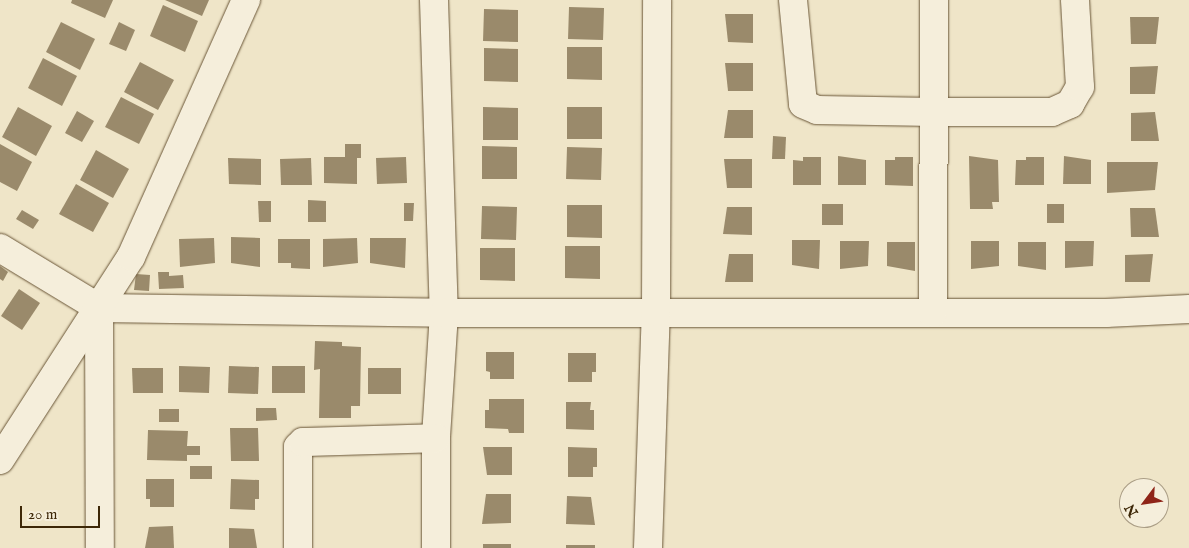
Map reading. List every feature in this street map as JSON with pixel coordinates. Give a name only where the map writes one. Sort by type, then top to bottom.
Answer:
[{"type":"street","points":[[0,460],[131,257],[246,0]]},
{"type":"street","points":[[434,0],[444,313],[436,438],[436,548]]},
{"type":"street","points":[[648,548],[656,312],[657,0]]},
{"type":"street","points":[[793,0],[803,104],[816,110],[934,112],[1052,112],[1070,104],[1080,87],[1075,0]]},
{"type":"street","points":[[934,0],[934,313]]},
{"type":"street","points":[[0,248],[99,308],[444,313],[1106,313],[1189,309]]},
{"type":"street","points":[[99,308],[100,548]]},
{"type":"street","points":[[298,548],[298,447],[303,442],[436,438]]},
{"type":"building","points":[[72,0],[113,0],[105,18],[71,3]]},
{"type":"building","points":[[165,0],[209,0],[202,16]]},
{"type":"building","points":[[163,5],[198,21],[185,52],[150,36]]},
{"type":"building","points":[[569,7],[604,8],[603,40],[568,39]]},
{"type":"building","points":[[484,9],[518,10],[518,42],[483,41]]},
{"type":"building","points":[[725,14],[753,14],[753,43],[728,42]]},
{"type":"building","points":[[1130,17],[1159,17],[1156,44],[1131,44]]},
{"type":"building","points":[[61,22],[95,39],[80,70],[46,52]]},
{"type":"building","points":[[119,22],[135,30],[126,51],[109,44]]},
{"type":"building","points":[[567,47],[602,47],[602,80],[567,79]]},
{"type":"building","points":[[484,48],[518,49],[518,82],[484,81]]},
{"type":"building","points":[[43,58],[77,76],[62,106],[28,88]]},
{"type":"building","points":[[140,62],[174,80],[158,110],[124,92]]},
{"type":"building","points":[[725,63],[753,63],[753,91],[728,91]]},
{"type":"building","points":[[1158,66],[1155,94],[1130,94],[1130,67]]},
{"type":"building","points":[[121,97],[154,114],[139,144],[105,127]]},
{"type":"building","points":[[18,107],[52,126],[36,156],[2,137]]},
{"type":"building","points":[[483,107],[518,108],[518,140],[483,140]]},
{"type":"building","points":[[567,107],[602,107],[602,139],[567,139]]},
{"type":"building","points":[[728,110],[753,110],[753,138],[724,138]]},
{"type":"building","points":[[77,111],[94,121],[82,142],[65,133]]},
{"type":"building","points":[[1155,112],[1159,141],[1131,141],[1131,113]]},
{"type":"building","points":[[773,136],[786,137],[785,159],[772,159]]},
{"type":"building","points":[[0,144],[32,162],[17,191],[0,182]]},
{"type":"building","points":[[345,144],[361,144],[361,158],[357,158],[357,184],[324,183],[324,157],[345,157]]},
{"type":"building","points":[[482,146],[517,147],[517,179],[482,179]]},
{"type":"building","points":[[567,147],[602,148],[601,180],[566,179]]},
{"type":"building","points":[[96,150],[129,169],[113,198],[80,180]]},
{"type":"building","points":[[838,156],[866,160],[866,185],[838,185]]},
{"type":"building","points":[[969,156],[998,160],[999,202],[992,202],[993,209],[970,209]]},
{"type":"building","points":[[1064,156],[1091,160],[1091,184],[1063,184]]},
{"type":"building","points":[[406,157],[407,183],[377,184],[376,158]]},
{"type":"building","points":[[803,157],[821,157],[821,185],[793,185],[793,160],[803,161]]},
{"type":"building","points":[[895,157],[913,157],[913,186],[885,185],[885,160],[895,160]]},
{"type":"building","points":[[1026,157],[1044,157],[1044,185],[1015,185],[1016,160],[1026,160]]},
{"type":"building","points":[[228,158],[261,159],[261,185],[229,184]]},
{"type":"building","points":[[311,158],[312,185],[281,185],[280,159]]},
{"type":"building","points":[[724,159],[752,159],[752,188],[727,188]]},
{"type":"building","points":[[1107,162],[1158,162],[1155,190],[1107,193]]},
{"type":"building","points":[[76,184],[109,203],[93,232],[59,214]]},
{"type":"building","points":[[308,200],[326,201],[326,222],[308,222]]},
{"type":"building","points":[[258,201],[271,201],[271,222],[259,222]]},
{"type":"building","points":[[404,203],[414,203],[413,221],[404,221]]},
{"type":"building","points":[[822,204],[843,204],[843,225],[822,225]]},
{"type":"building","points":[[1047,204],[1064,204],[1064,223],[1047,223]]},
{"type":"building","points":[[567,205],[602,205],[602,238],[567,237]]},
{"type":"building","points":[[482,206],[517,207],[516,240],[481,239]]},
{"type":"building","points":[[727,207],[752,207],[752,235],[723,234]]},
{"type":"building","points":[[1130,208],[1155,208],[1159,237],[1131,237]]},
{"type":"building","points":[[22,210],[39,220],[33,229],[16,219]]},
{"type":"building","points":[[231,237],[260,238],[260,267],[231,263]]},
{"type":"building","points":[[214,238],[215,263],[180,267],[179,239]]},
{"type":"building","points":[[357,238],[358,263],[323,267],[323,239]]},
{"type":"building","points":[[370,238],[406,238],[405,268],[370,263]]},
{"type":"building","points":[[278,239],[310,239],[310,269],[291,268],[291,263],[278,263]]},
{"type":"building","points":[[792,240],[820,240],[819,269],[792,265]]},
{"type":"building","points":[[840,241],[869,241],[868,266],[840,269]]},
{"type":"building","points":[[971,241],[999,241],[999,266],[971,269]]},
{"type":"building","points":[[1065,241],[1094,241],[1093,266],[1065,268]]},
{"type":"building","points":[[887,242],[915,242],[915,271],[887,266]]},
{"type":"building","points":[[1018,242],[1046,242],[1046,270],[1018,266]]},
{"type":"building","points":[[565,246],[600,246],[600,279],[565,278]]},
{"type":"building","points":[[480,248],[515,248],[515,281],[480,280]]},
{"type":"building","points":[[729,254],[753,254],[753,282],[725,282]]},
{"type":"building","points":[[1153,254],[1150,282],[1125,282],[1125,255]]},
{"type":"building","points":[[0,266],[8,272],[3,281],[0,279]]},
{"type":"building","points":[[158,272],[169,272],[169,276],[183,275],[184,288],[159,289]]},
{"type":"building","points":[[136,274],[150,275],[149,291],[134,290]]},
{"type":"building","points":[[19,289],[40,303],[22,330],[1,316]]},
{"type":"building","points":[[315,341],[342,342],[342,346],[361,347],[360,406],[351,406],[351,418],[319,418],[320,369],[314,370]]},
{"type":"building","points":[[486,352],[514,352],[514,379],[490,379],[490,372],[486,371]]},
{"type":"building","points":[[568,353],[596,353],[596,372],[592,372],[592,382],[568,382]]},
{"type":"building","points":[[179,366],[210,367],[209,393],[179,392]]},
{"type":"building","points":[[229,366],[259,367],[258,394],[228,393]]},
{"type":"building","points":[[272,366],[305,366],[305,393],[272,393]]},
{"type":"building","points":[[132,368],[163,368],[163,393],[133,393]]},
{"type":"building","points":[[368,368],[401,368],[401,394],[368,394]]},
{"type":"building","points":[[489,399],[524,399],[524,433],[509,433],[508,429],[485,428],[485,410],[489,410]]},
{"type":"building","points":[[566,402],[591,402],[590,410],[594,410],[594,430],[566,429]]},
{"type":"building","points":[[256,408],[276,408],[277,420],[256,421]]},
{"type":"building","points":[[159,409],[179,409],[179,422],[159,422]]},
{"type":"building","points":[[230,428],[258,428],[259,461],[231,461]]},
{"type":"building","points":[[148,430],[188,431],[187,446],[200,446],[200,455],[187,455],[187,461],[147,460]]},
{"type":"building","points":[[483,447],[512,447],[512,475],[487,475]]},
{"type":"building","points":[[568,447],[597,448],[597,467],[593,467],[593,477],[568,477]]},
{"type":"building","points":[[190,466],[212,466],[212,479],[190,479]]},
{"type":"building","points":[[146,479],[174,479],[174,507],[150,507],[150,499],[146,499]]},
{"type":"building","points":[[231,479],[259,480],[259,499],[255,499],[255,510],[230,509]]},
{"type":"building","points":[[486,494],[511,494],[511,523],[482,524]]},
{"type":"building","points":[[567,496],[591,497],[595,525],[566,524]]},
{"type":"building","points":[[173,526],[174,548],[145,548],[149,527]]},
{"type":"building","points":[[229,528],[254,529],[257,548],[229,548]]},
{"type":"building","points":[[483,544],[511,544],[511,548],[483,548]]},
{"type":"building","points":[[566,545],[595,545],[595,548],[566,548]]}]
